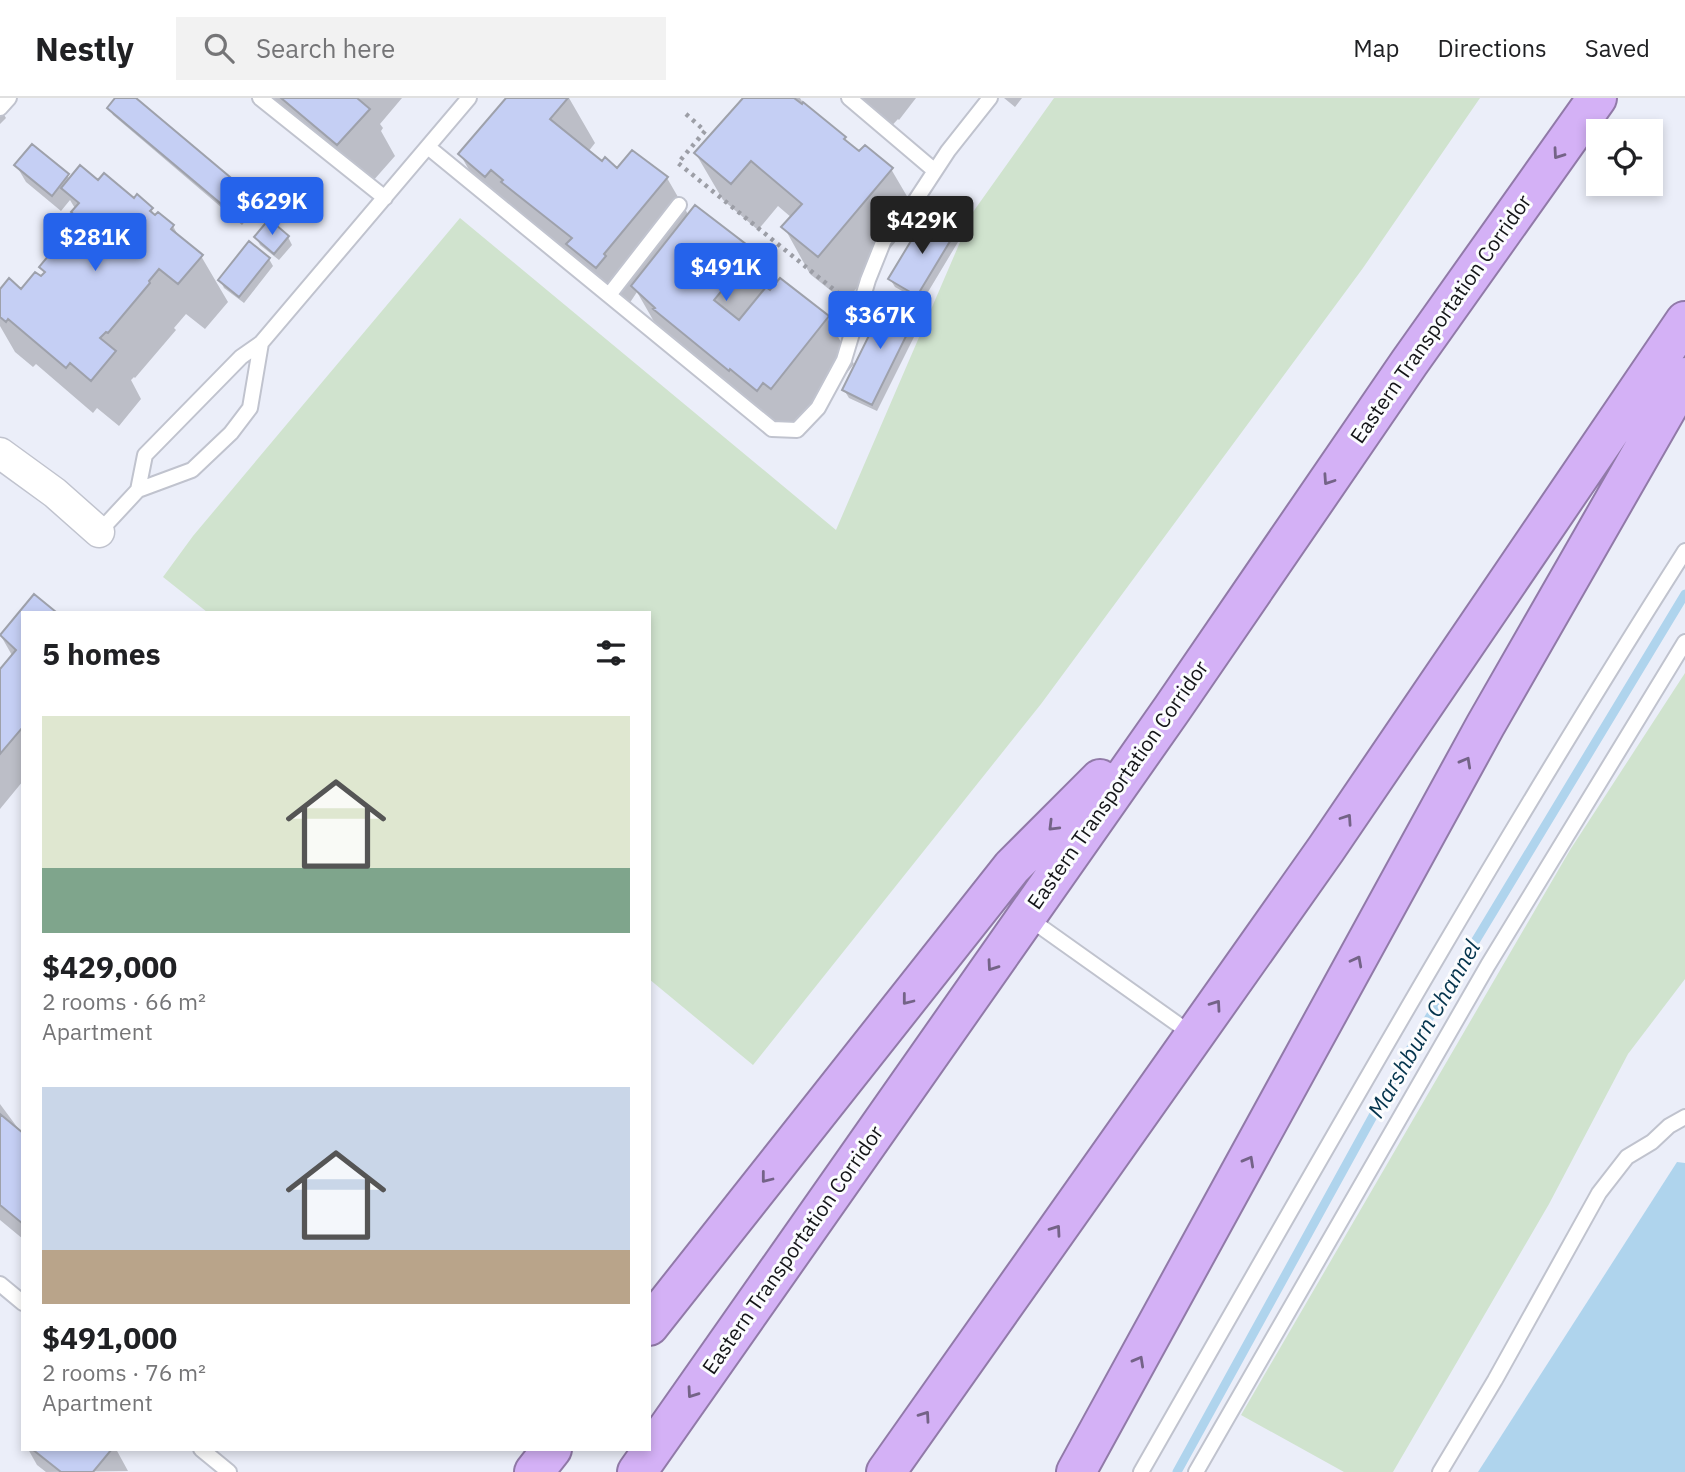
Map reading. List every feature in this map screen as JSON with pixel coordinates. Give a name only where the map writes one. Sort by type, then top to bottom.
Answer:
[{"type":"highway","name":"Eastern Transportation Corridor","points":[[637,1472],[1171,709],[1409,363],[1597,98]]},
{"type":"highway","points":[[886,1472],[1326,849],[1685,321]]},
{"type":"highway","points":[[1076,1472],[1191,1267],[1485,726],[1685,377]]},
{"type":"highway","points":[[651,1323],[1012,867],[1171,709]]},
{"type":"highway","points":[[534,1472],[550,1451]]},
{"type":"street","points":[[0,453],[55,492],[99,532]]},
{"type":"lane","points":[[0,108],[9,98]]},
{"type":"lane","points":[[260,98],[385,198]]},
{"type":"lane","points":[[138,490],[145,455],[241,357],[261,343],[469,98]]},
{"type":"lane","points":[[849,98],[935,171]]},
{"type":"lane","points":[[428,146],[772,429],[797,429],[818,408],[844,360],[884,240],[910,209],[948,151],[990,98]]},
{"type":"lane","points":[[609,295],[679,205]]},
{"type":"lane","points":[[99,532],[138,490],[192,470],[231,433],[250,408],[261,343]]},
{"type":"lane","points":[[1140,1472],[1395,1030],[1602,681],[1685,551]]},
{"type":"lane","points":[[1196,1472],[1488,965],[1685,642]]},
{"type":"lane","points":[[1026,916],[1194,1036]]},
{"type":"lane","points":[[1440,1472],[1600,1193],[1627,1157],[1653,1142],[1669,1126],[1685,1117]]},
{"type":"lane","points":[[0,1284],[21,1301]]},
{"type":"lane","points":[[203,1451],[229,1472]]},
{"type":"path","points":[[686,114],[705,131],[678,163],[859,310]]},
{"type":"green space","points":[[1054,98],[1480,98],[1363,268],[1041,704],[753,1065],[651,981],[651,611],[206,611],[163,577],[193,536],[460,218],[836,530],[973,212]]},
{"type":"green space","points":[[1685,673],[1685,979],[1628,1054],[1549,1204],[1393,1472],[1344,1472],[1241,1415],[1570,850]]},
{"type":"water","points":[[1677,1162],[1685,1163],[1685,1472],[1478,1472]]},
{"type":"building","points":[[115,98],[136,98],[255,198],[238,218],[107,108]]},
{"type":"building","points":[[281,98],[357,98],[370,109],[337,145]]},
{"type":"building","points":[[506,98],[568,98],[550,119],[602,161],[605,157],[617,168],[632,150],[668,177],[604,254],[606,256],[596,268],[566,244],[572,238],[501,182],[503,180],[491,170],[485,177],[458,154]]},
{"type":"building","points":[[743,98],[794,98],[802,104],[803,102],[859,151],[865,145],[893,168],[818,257],[781,227],[802,204],[751,161],[731,184],[694,153]]},
{"type":"building","points":[[32,144],[69,174],[52,196],[14,165]]},
{"type":"building","points":[[80,165],[98,180],[104,173],[134,198],[137,194],[153,208],[150,211],[155,215],[158,212],[174,225],[171,229],[203,255],[178,284],[159,269],[108,333],[100,338],[116,351],[91,381],[70,363],[66,368],[8,319],[6,322],[0,317],[0,289],[9,278],[21,289],[35,272],[41,276],[45,272],[39,267],[79,219],[71,212],[79,203],[61,188]]},
{"type":"building","points":[[695,205],[751,248],[720,285],[724,288],[714,300],[739,320],[766,287],[770,290],[780,278],[829,316],[771,389],[763,383],[757,391],[730,369],[729,371],[653,309],[655,308],[631,286]]},
{"type":"building","points":[[926,216],[955,233],[917,296],[888,279]]},
{"type":"building","points":[[269,219],[289,236],[274,254],[254,237]]},
{"type":"building","points":[[249,241],[270,258],[239,297],[218,280]]},
{"type":"building","points":[[888,297],[918,312],[872,405],[842,390]]},
{"type":"building","points":[[34,594],[55,611],[21,611],[21,729],[0,754],[0,669],[16,650],[0,635]]},
{"type":"building","points":[[0,1114],[21,1131],[21,1222],[0,1205]]},
{"type":"building","points":[[35,1451],[110,1451],[93,1472],[61,1472]]},
{"type":"waterway","name":"Marshburn Channel","points":[[1177,1472],[1406,1056],[1685,594]]}]
